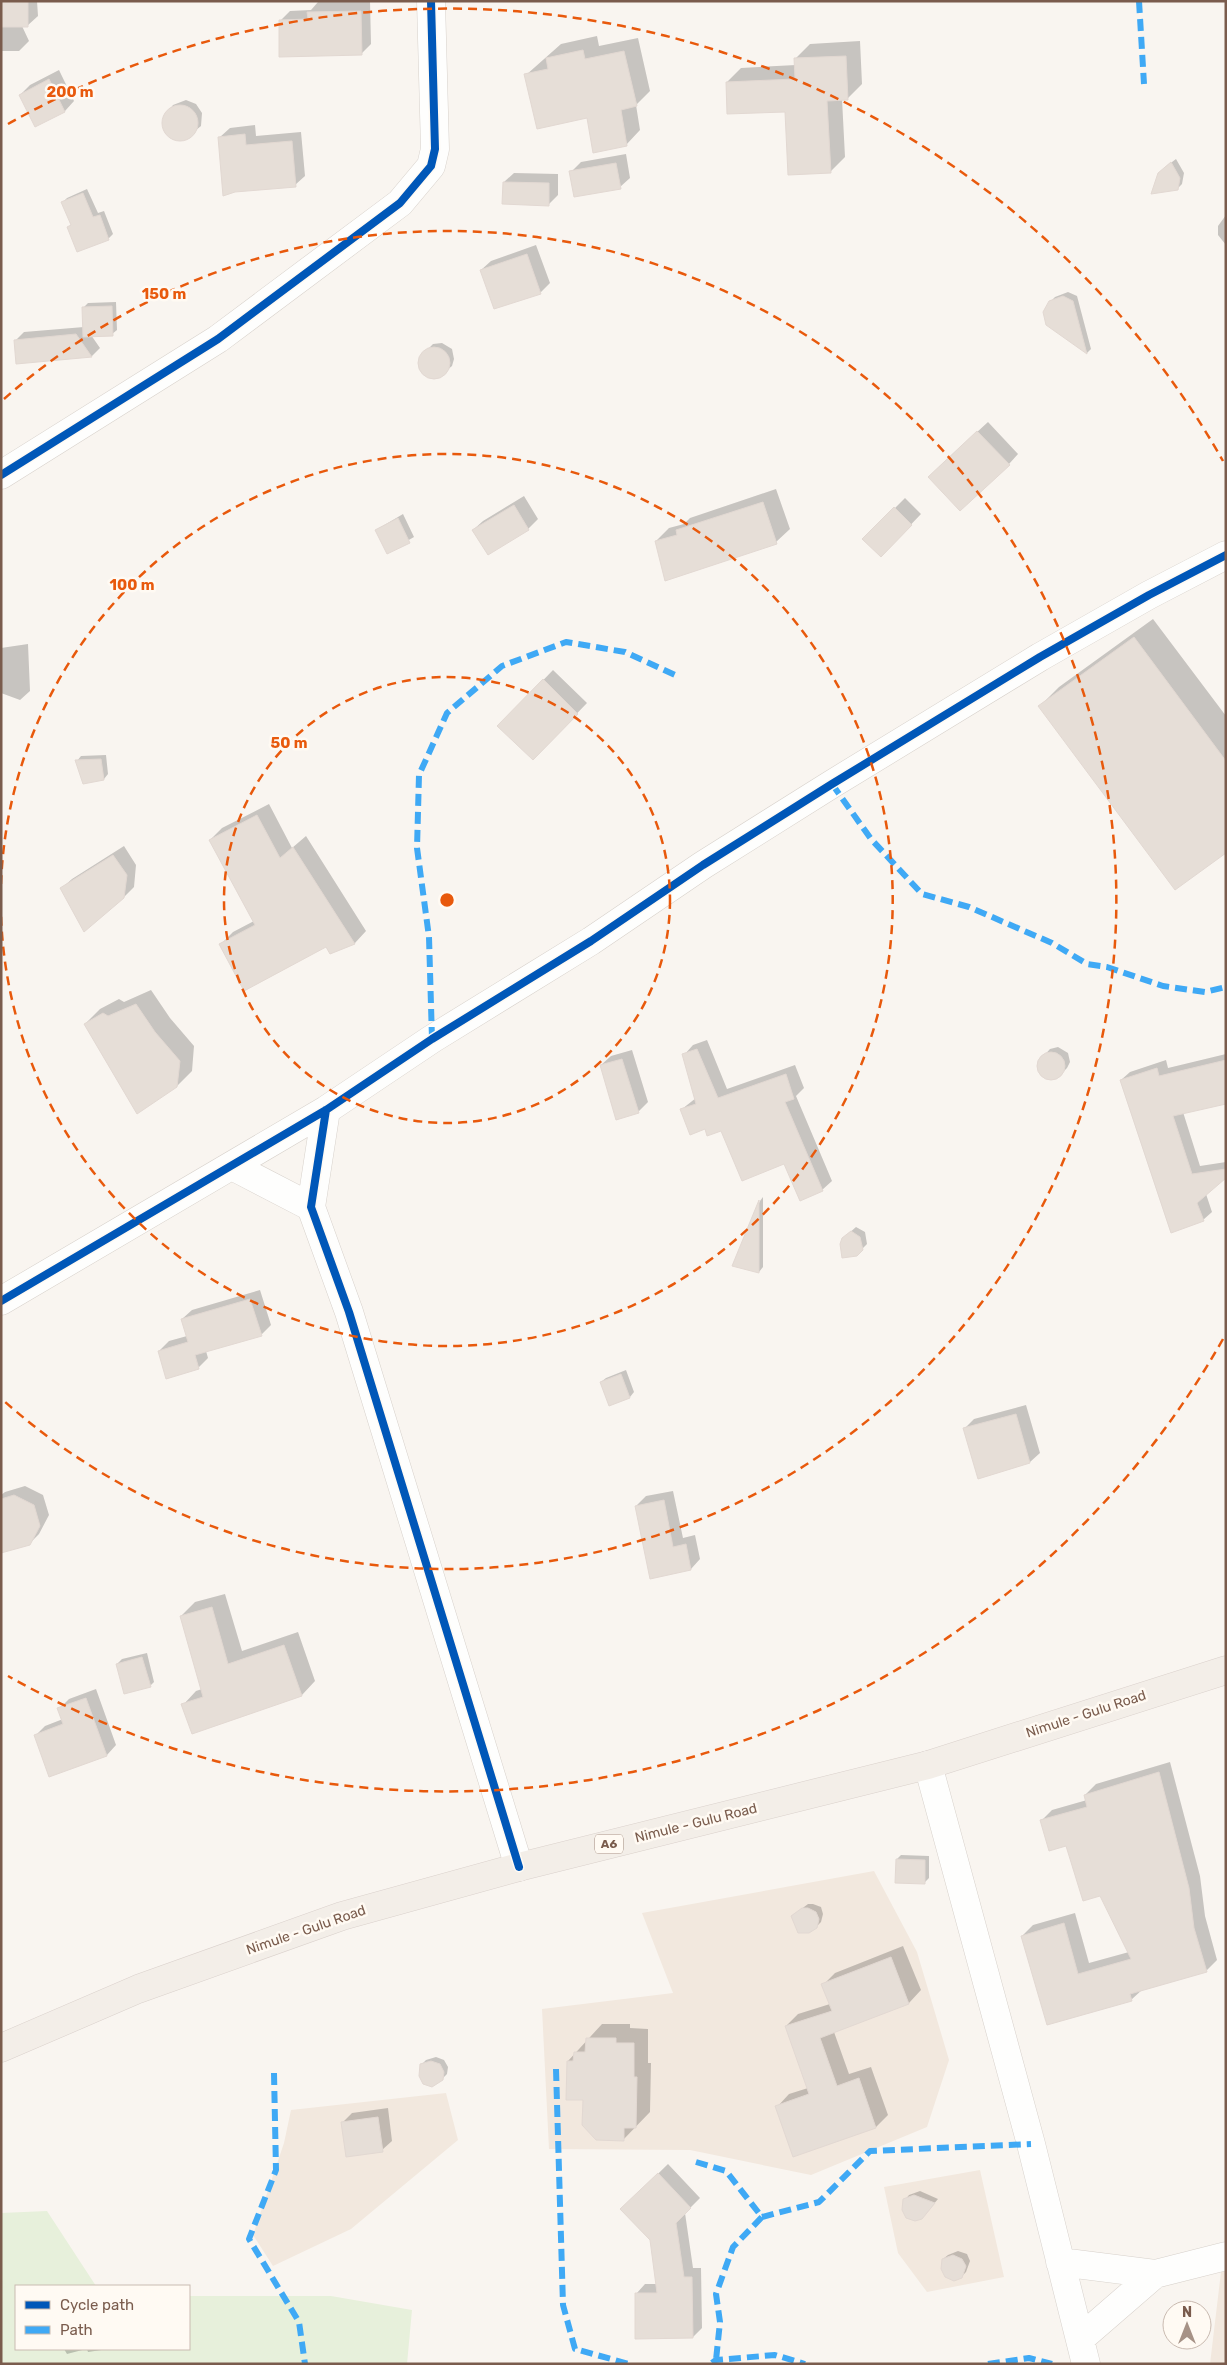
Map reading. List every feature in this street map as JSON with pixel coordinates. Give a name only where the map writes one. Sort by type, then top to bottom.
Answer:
[{"type":"main road","name":"Nimule - Gulu Road","points":[[1,2048],[138,1989],[342,1916],[519,1867],[928,1765],[1226,1670]]},
{"type":"street","points":[[1,475],[218,340],[400,203],[431,166],[435,149],[431,1]]},
{"type":"street","points":[[1,1301],[326,1110],[432,1040],[591,941],[703,865],[832,784],[1048,653],[1226,555]]},
{"type":"street","points":[[326,1110],[311,1207],[349,1312],[519,1867]]},
{"type":"street","points":[[232,1166],[311,1207]]},
{"type":"street","points":[[928,1765],[1029,2134],[1083,2352]]},
{"type":"street","points":[[1060,2262],[1155,2274],[1226,2256]]},
{"type":"street","points":[[1083,2352],[1155,2274]]},
{"type":"shaded area","points":[[874,1871],[917,1952],[949,2060],[927,2127],[811,2175],[690,2150],[549,2149],[542,2009],[673,1993],[642,1913]]},
{"type":"shaded area","points":[[446,2093],[458,2140],[351,2229],[273,2266],[253,2235],[284,2143],[291,2110]]},
{"type":"shaded area","points":[[980,2170],[1004,2277],[927,2292],[898,2253],[884,2187]]},
{"type":"shaded area","points":[[1226,2271],[1226,2364],[1210,2364],[1212,2350],[1221,2272]]},
{"type":"green space","points":[[47,2211],[95,2285],[15,2285],[15,2350],[190,2350],[190,2296],[331,2296],[412,2310],[407,2364],[1,2364],[1,2213]]},
{"type":"building","points":[[1,1],[28,1],[28,27],[1,27]]},
{"type":"building","points":[[361,11],[362,55],[279,57],[279,20],[308,19],[307,12]]},
{"type":"building","points":[[583,50],[585,59],[624,51],[637,106],[621,110],[627,146],[593,153],[587,118],[537,129],[524,74],[548,69],[546,58]]},
{"type":"building","points":[[846,56],[848,100],[827,101],[831,173],[788,175],[785,112],[727,114],[726,82],[795,79],[794,58]]},
{"type":"building","points":[[49,79],[65,112],[35,127],[19,95]]},
{"type":"building","points":[[180,105],[193,110],[198,123],[193,136],[180,141],[167,136],[162,123],[167,110]]},
{"type":"building","points":[[245,134],[246,145],[292,141],[296,187],[235,192],[223,196],[218,137]]},
{"type":"building","points":[[1171,162],[1180,178],[1178,190],[1151,194],[1158,173]]},
{"type":"building","points":[[616,163],[621,189],[574,197],[569,171]]},
{"type":"building","points":[[503,182],[549,183],[549,206],[502,204]]},
{"type":"building","points":[[83,193],[93,217],[100,215],[109,240],[77,252],[67,227],[71,225],[61,202]]},
{"type":"building","points":[[527,254],[541,294],[494,309],[480,270]]},
{"type":"building","points":[[1063,296],[1073,301],[1087,354],[1046,325],[1043,312],[1049,301]]},
{"type":"building","points":[[112,306],[113,336],[83,337],[82,307]]},
{"type":"building","points":[[76,334],[92,357],[16,364],[14,340]]},
{"type":"building","points":[[434,347],[445,352],[450,363],[445,374],[434,379],[423,374],[418,363],[423,352]]},
{"type":"building","points":[[977,431],[1010,465],[960,511],[928,477]]},
{"type":"building","points":[[763,502],[777,544],[665,581],[655,541],[677,535],[676,530]]},
{"type":"building","points":[[514,505],[529,530],[488,555],[472,530]]},
{"type":"building","points":[[894,507],[912,525],[881,557],[862,539]]},
{"type":"building","points":[[398,518],[410,543],[387,554],[375,530]]},
{"type":"building","points":[[1134,637],[1226,761],[1226,853],[1175,890],[1038,706]]},
{"type":"building","points":[[543,679],[578,714],[533,760],[497,726]]},
{"type":"building","points":[[101,759],[104,780],[83,784],[75,760]]},
{"type":"building","points":[[257,815],[280,858],[293,847],[355,944],[330,954],[326,947],[244,991],[219,944],[255,925],[209,840]]},
{"type":"building","points":[[113,855],[127,875],[124,898],[84,932],[60,888]]},
{"type":"building","points":[[136,1004],[155,1032],[180,1061],[177,1087],[137,1114],[84,1024],[103,1013],[108,1016]]},
{"type":"building","points":[[697,1049],[718,1098],[786,1074],[794,1099],[785,1102],[823,1191],[800,1201],[784,1164],[742,1181],[721,1131],[707,1136],[705,1129],[690,1135],[680,1109],[696,1104],[682,1054]]},
{"type":"building","points":[[1051,1052],[1061,1056],[1065,1066],[1061,1076],[1051,1080],[1041,1076],[1037,1066],[1041,1056]]},
{"type":"building","points":[[622,1059],[639,1113],[616,1120],[600,1065]]},
{"type":"building","points":[[1226,1060],[1226,1104],[1173,1116],[1192,1174],[1226,1169],[1226,1178],[1197,1203],[1204,1221],[1171,1233],[1120,1080],[1157,1068],[1159,1076]]},
{"type":"building","points":[[759,1200],[759,1273],[732,1266]]},
{"type":"building","points":[[851,1231],[860,1237],[863,1250],[857,1256],[842,1258],[840,1244],[842,1238]]},
{"type":"building","points":[[250,1299],[262,1336],[195,1355],[199,1369],[166,1379],[158,1351],[188,1342],[181,1319]]},
{"type":"building","points":[[621,1374],[630,1398],[609,1406],[600,1382]]},
{"type":"building","points":[[1016,1414],[1030,1463],[978,1479],[963,1428]]},
{"type":"building","points":[[14,1495],[34,1505],[40,1526],[30,1545],[1,1553],[1,1499]]},
{"type":"building","points":[[664,1500],[673,1547],[686,1544],[691,1570],[650,1579],[635,1506]]},
{"type":"building","points":[[212,1607],[228,1664],[284,1645],[302,1696],[192,1734],[181,1704],[203,1697],[180,1616]]},
{"type":"building","points":[[142,1657],[151,1687],[124,1694],[116,1664]]},
{"type":"building","points":[[86,1698],[107,1756],[49,1777],[34,1735],[63,1724],[57,1708]]},
{"type":"building","points":[[1159,1772],[1189,1888],[1194,1928],[1207,1972],[1130,1994],[1132,2001],[1047,2025],[1021,1936],[1064,1923],[1078,1974],[1131,1959],[1100,1896],[1083,1901],[1066,1846],[1049,1851],[1040,1820],[1087,1807],[1084,1795]]},
{"type":"building","points":[[896,1859],[925,1860],[925,1884],[895,1883]]},
{"type":"building","points":[[802,1908],[808,1908],[816,1912],[819,1919],[817,1928],[809,1933],[798,1933],[791,1916]]},
{"type":"building","points":[[891,1957],[909,2004],[820,2038],[837,2086],[859,2078],[876,2128],[793,2157],[775,2106],[809,2094],[785,2026],[832,2011],[821,1984]]},
{"type":"building","points":[[586,2038],[616,2038],[616,2043],[634,2043],[634,2077],[637,2077],[636,2128],[624,2128],[624,2141],[596,2140],[582,2125],[583,2100],[566,2100],[567,2061],[573,2061],[574,2052],[585,2052]]},
{"type":"building","points":[[431,2061],[440,2064],[444,2072],[443,2080],[432,2087],[423,2084],[419,2076],[420,2064]]},
{"type":"building","points":[[378,2117],[383,2152],[346,2157],[341,2122]]},
{"type":"building","points":[[658,2173],[691,2208],[676,2223],[684,2277],[692,2277],[693,2338],[635,2339],[635,2293],[657,2293],[650,2240],[620,2209]]},
{"type":"building","points":[[914,2195],[935,2203],[922,2219],[915,2221],[906,2218],[902,2210],[903,2199]]},
{"type":"building","points":[[953,2255],[962,2259],[966,2266],[962,2278],[954,2281],[945,2277],[941,2269],[942,2259]]},
{"type":"marked path","points":[[1139,1],[1144,84]]},
{"type":"marked path","points":[[432,1039],[429,937],[417,848],[419,775],[447,713],[502,666],[566,642],[625,652],[675,675]]},
{"type":"marked path","points":[[832,784],[871,839],[922,894],[969,907],[1052,943],[1087,964],[1107,967],[1163,986],[1205,992],[1226,987]]},
{"type":"marked path","points":[[556,2069],[563,2305],[575,2349],[629,2364]]},
{"type":"marked path","points":[[274,2073],[276,2170],[249,2239],[299,2322],[305,2364]]},
{"type":"marked path","points":[[762,2217],[819,2202],[870,2151],[1031,2144]]},
{"type":"marked path","points":[[696,2162],[726,2171],[762,2217],[733,2247],[716,2294],[720,2322],[716,2360]]},
{"type":"marked path","points":[[712,2363],[716,2360],[775,2355],[805,2364]]},
{"type":"marked path","points":[[988,2364],[1029,2358],[1052,2364]]},
{"type":"cycle path","points":[[1,475],[218,339],[400,203],[431,166],[435,149],[431,1]]},
{"type":"cycle path","points":[[1,1301],[326,1110],[432,1039],[591,941],[703,865],[1040,657],[1149,595],[1226,555]]},
{"type":"cycle path","points":[[326,1110],[311,1207],[349,1312],[519,1867]]}]
